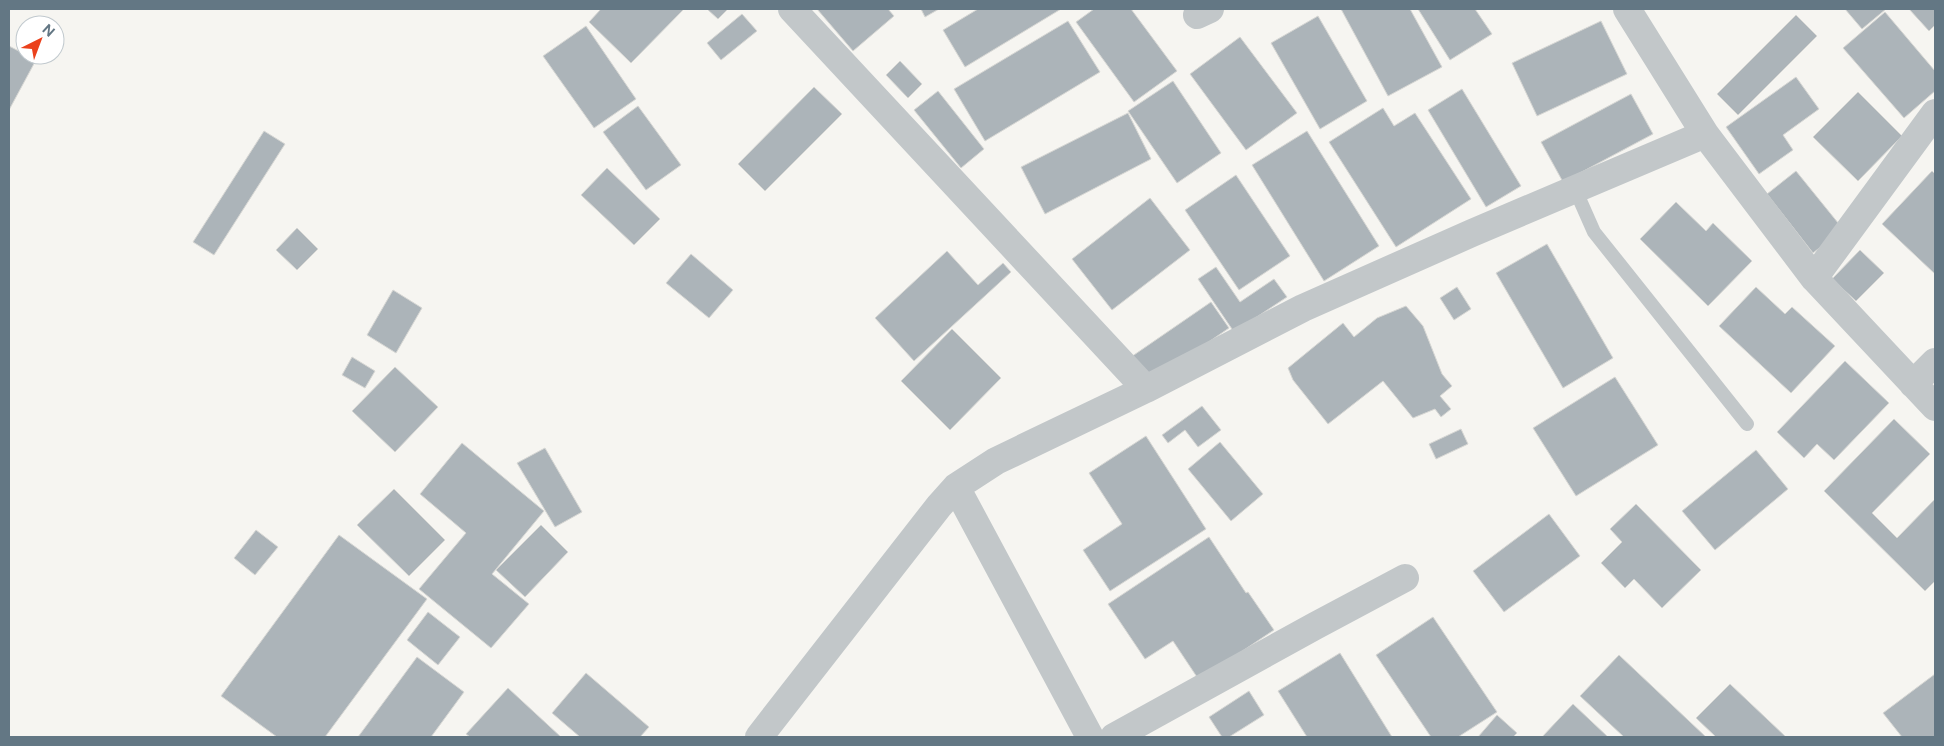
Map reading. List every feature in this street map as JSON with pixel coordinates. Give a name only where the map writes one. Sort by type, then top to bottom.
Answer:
[{"type":"street","points":[[792,9],[1146,389]]},
{"type":"street","points":[[1627,9],[1704,134],[1814,278],[1935,407]]},
{"type":"street","points":[[1814,278],[1935,114]]},
{"type":"street","points":[[759,737],[933,513],[956,487],[996,461],[1146,389],[1303,308],[1704,134]]},
{"type":"street","points":[[1913,384],[1935,362]]},
{"type":"street","points":[[956,487],[1090,737]]},
{"type":"street","points":[[1114,737],[1314,626],[1405,578]]},
{"type":"lane","points":[[1575,189],[1594,232],[1747,424]]},
{"type":"building","points":[[601,9],[684,9],[631,63],[589,22]]},
{"type":"building","points":[[707,9],[728,9],[718,19]]},
{"type":"building","points":[[817,9],[888,9],[894,16],[853,51]]},
{"type":"building","points":[[921,9],[939,9],[925,17]]},
{"type":"building","points":[[978,9],[1061,9],[965,67],[943,30]]},
{"type":"building","points":[[1094,9],[1131,9],[1177,71],[1134,102],[1076,22]]},
{"type":"building","points":[[1341,9],[1410,9],[1442,67],[1388,96]]},
{"type":"building","points":[[1418,9],[1475,9],[1492,34],[1450,60]]},
{"type":"building","points":[[1845,9],[1886,9],[1862,29]]},
{"type":"building","points":[[1909,9],[1935,9],[1935,25],[1929,31]]},
{"type":"building","points":[[1885,12],[1935,71],[1935,91],[1904,118],[1843,48]]},
{"type":"building","points":[[742,14],[757,31],[721,60],[707,43]]},
{"type":"building","points":[[1796,15],[1817,36],[1738,115],[1717,94]]},
{"type":"building","points":[[1318,16],[1367,101],[1320,129],[1271,43]]},
{"type":"building","points":[[1068,21],[1100,72],[985,141],[954,89]]},
{"type":"building","points":[[1601,21],[1627,74],[1537,116],[1512,63]]},
{"type":"building","points":[[586,26],[636,99],[594,128],[543,56]]},
{"type":"building","points":[[1240,37],[1297,113],[1246,150],[1190,74]]},
{"type":"building","points":[[9,46],[15,49],[15,65],[33,65],[9,110]]},
{"type":"building","points":[[900,61],[922,84],[908,98],[886,75]]},
{"type":"building","points":[[1796,77],[1819,109],[1783,135],[1793,150],[1759,174],[1726,127]]},
{"type":"building","points":[[1173,81],[1221,153],[1177,183],[1128,111]]},
{"type":"building","points":[[814,87],[842,114],[765,191],[738,164]]},
{"type":"building","points":[[1462,89],[1521,186],[1486,207],[1428,110]]},
{"type":"building","points":[[938,91],[984,149],[961,168],[914,110]]},
{"type":"building","points":[[1858,92],[1902,136],[1858,181],[1813,137]]},
{"type":"building","points":[[1631,94],[1653,134],[1563,182],[1541,142]]},
{"type":"building","points":[[638,106],[681,165],[646,190],[603,132]]},
{"type":"building","points":[[1383,108],[1394,126],[1415,113],[1471,199],[1396,247],[1329,142]]},
{"type":"building","points":[[1128,113],[1151,159],[1045,214],[1021,167]]},
{"type":"building","points":[[264,131],[285,144],[214,255],[193,242]]},
{"type":"building","points":[[1307,131],[1379,246],[1324,281],[1252,165]]},
{"type":"building","points":[[607,168],[660,219],[634,245],[581,195]]},
{"type":"building","points":[[1796,171],[1843,229],[1813,253],[1767,194]]},
{"type":"building","points":[[1932,171],[1935,174],[1935,274],[1882,224]]},
{"type":"building","points":[[1236,175],[1290,256],[1239,290],[1185,210]]},
{"type":"building","points":[[1150,198],[1190,250],[1112,310],[1072,259]]},
{"type":"building","points":[[1676,202],[1706,231],[1713,223],[1752,261],[1708,306],[1640,239]]},
{"type":"building","points":[[297,228],[318,249],[297,270],[276,250]]},
{"type":"building","points":[[1547,244],[1613,358],[1563,388],[1496,273]]},
{"type":"building","points":[[1860,250],[1884,273],[1856,301],[1832,279]]},
{"type":"building","points":[[947,251],[978,285],[1003,263],[1011,272],[914,361],[875,318]]},
{"type":"building","points":[[691,254],[733,290],[709,318],[666,283]]},
{"type":"building","points":[[1216,267],[1240,302],[1274,279],[1287,297],[1234,332],[1198,279]]},
{"type":"building","points":[[1457,287],[1471,309],[1454,320],[1440,298]]},
{"type":"building","points":[[1756,287],[1785,314],[1792,307],[1835,346],[1791,393],[1719,326]]},
{"type":"building","points":[[393,290],[422,308],[396,353],[367,335]]},
{"type":"building","points":[[1211,302],[1229,328],[1149,383],[1131,357]]},
{"type":"building","points":[[1406,306],[1423,326],[1442,374],[1452,386],[1440,396],[1451,409],[1441,417],[1435,409],[1413,418],[1383,381],[1328,424],[1293,380],[1288,368],[1343,323],[1354,337],[1377,318]]},
{"type":"building","points":[[952,329],[1001,378],[950,430],[901,381]]},
{"type":"building","points":[[352,357],[375,371],[365,388],[342,375]]},
{"type":"building","points":[[1845,361],[1889,403],[1834,460],[1817,444],[1804,458],[1777,432]]},
{"type":"building","points":[[395,367],[438,407],[395,452],[352,411]]},
{"type":"building","points":[[1615,377],[1658,445],[1576,496],[1533,428]]},
{"type":"building","points":[[1202,406],[1221,430],[1198,447],[1185,430],[1168,443],[1162,435]]},
{"type":"building","points":[[1894,419],[1930,454],[1872,513],[1897,538],[1935,499],[1935,581],[1925,591],[1824,491]]},
{"type":"building","points":[[1461,429],[1468,444],[1436,459],[1429,444]]},
{"type":"building","points":[[1146,436],[1206,529],[1110,591],[1083,550],[1122,524],[1089,473]]},
{"type":"building","points":[[1220,442],[1263,494],[1231,521],[1188,469]]},
{"type":"building","points":[[462,443],[544,511],[492,574],[529,604],[491,648],[419,589],[466,533],[420,494]]},
{"type":"building","points":[[545,448],[582,512],[555,527],[517,463]]},
{"type":"building","points":[[1756,450],[1788,489],[1715,550],[1682,511]]},
{"type":"building","points":[[394,489],[445,540],[409,576],[357,525]]},
{"type":"building","points":[[1636,504],[1701,570],[1662,608],[1634,579],[1625,588],[1601,563],[1622,542],[1610,529]]},
{"type":"building","points":[[1549,514],[1580,556],[1504,612],[1473,571]]},
{"type":"building","points":[[541,525],[568,552],[525,597],[496,570]]},
{"type":"building","points":[[256,530],[278,547],[255,575],[234,558]]},
{"type":"building","points":[[339,535],[427,599],[325,737],[277,737],[221,696]]},
{"type":"building","points":[[1209,537],[1246,593],[1248,592],[1274,630],[1199,680],[1173,641],[1145,659],[1108,604]]},
{"type":"building","points":[[428,612],[460,637],[438,665],[407,640]]},
{"type":"building","points":[[1433,617],[1497,712],[1458,737],[1431,737],[1376,655]]},
{"type":"building","points":[[1340,653],[1392,737],[1307,737],[1278,691]]},
{"type":"building","points":[[1619,655],[1706,737],[1624,737],[1580,696]]},
{"type":"building","points":[[417,657],[464,692],[431,737],[358,737]]},
{"type":"building","points":[[586,673],[649,727],[640,737],[580,737],[552,713]]},
{"type":"building","points":[[1935,674],[1935,737],[1902,737],[1883,713]]},
{"type":"building","points":[[1730,684],[1786,737],[1716,737],[1696,718]]},
{"type":"building","points":[[508,688],[561,737],[470,737],[466,734]]},
{"type":"building","points":[[1249,691],[1264,715],[1229,737],[1222,737],[1209,717]]},
{"type":"building","points":[[1573,704],[1608,737],[1542,737]]},
{"type":"building","points":[[1497,715],[1517,733],[1513,737],[1478,737]]}]
